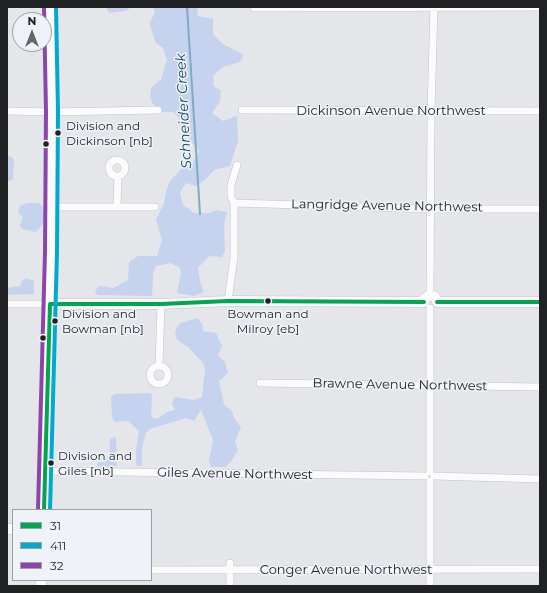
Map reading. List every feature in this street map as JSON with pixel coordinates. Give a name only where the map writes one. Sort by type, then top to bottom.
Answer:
[{"type":"street","points":[[44,509],[50,304],[52,112],[50,7]]},
{"type":"street","points":[[430,586],[431,111],[434,7]]},
{"type":"street","points":[[254,8],[540,7]]},
{"type":"street","points":[[7,111],[52,112],[158,110]]},
{"type":"street","name":"Dickinson Avenue Northwest","points":[[242,110],[540,111]]},
{"type":"street","points":[[228,301],[234,257],[234,203],[231,197],[231,185],[237,164]]},
{"type":"street","points":[[117,207],[118,176]]},
{"type":"street","name":"Langridge Avenue Northwest","points":[[234,203],[431,209],[540,209]]},
{"type":"street","points":[[50,206],[155,207]]},
{"type":"street","points":[[7,304],[161,304],[228,301],[540,302]]},
{"type":"street","points":[[159,366],[161,304]]},
{"type":"street","name":"Brawne Avenue Northwest","points":[[260,384],[540,387]]},
{"type":"street","name":"Giles Avenue Northwest","points":[[45,471],[430,476],[540,479]]},
{"type":"street","points":[[230,567],[230,586]]},
{"type":"street","name":"Conger Avenue Northwest","points":[[152,570],[230,567],[430,570],[540,569]]},
{"type":"shaded area","points":[[106,7],[131,7],[126,11],[109,13]]},
{"type":"shaded area","points":[[153,7],[197,7],[198,16],[213,19],[213,34],[223,44],[244,55],[240,62],[223,67],[213,76],[214,86],[221,91],[220,101],[212,113],[223,121],[237,116],[238,141],[230,166],[214,170],[205,180],[196,186],[186,183],[180,192],[183,205],[194,213],[209,213],[217,210],[227,212],[224,224],[225,251],[222,257],[209,256],[198,268],[200,281],[204,292],[194,296],[177,293],[181,274],[180,268],[171,263],[156,266],[153,274],[152,296],[97,295],[95,291],[99,286],[113,288],[128,280],[129,262],[138,256],[157,256],[162,240],[156,220],[164,203],[170,181],[181,169],[192,164],[199,151],[190,140],[187,129],[174,112],[163,112],[153,104],[150,97],[151,88],[161,79],[167,60],[163,48],[156,43],[149,23],[155,13]]},
{"type":"shaded area","points":[[7,156],[12,157],[14,161],[13,179],[10,181],[7,181]]},
{"type":"shaded area","points":[[27,203],[39,203],[42,206],[44,220],[41,227],[35,232],[22,229],[20,225],[23,217],[18,212],[20,206]]},
{"type":"shaded area","points":[[26,278],[34,281],[34,294],[7,295],[7,288],[20,286],[22,280]]},
{"type":"shaded area","points":[[197,318],[203,325],[203,331],[216,333],[222,346],[218,355],[225,362],[228,373],[219,381],[224,404],[232,411],[234,418],[241,427],[235,442],[238,450],[232,460],[225,467],[211,467],[209,461],[213,440],[201,410],[194,421],[186,418],[150,429],[146,433],[142,448],[142,463],[141,466],[138,466],[136,464],[136,450],[139,431],[128,421],[115,422],[112,418],[111,397],[114,394],[150,393],[152,395],[151,417],[157,419],[167,412],[175,410],[172,403],[175,397],[194,400],[202,397],[205,369],[203,363],[188,347],[176,338],[175,332],[179,324]]},
{"type":"shaded area","points":[[114,437],[116,438],[117,466],[97,467],[98,462],[106,462],[109,459],[110,439]]},
{"type":"waterway","name":"Schneider Creek","points":[[187,7],[200,214]]},
{"type":"transit line","name":"32","points":[[38,509],[45,252],[46,112],[44,7]]},
{"type":"transit line","name":"411","points":[[50,509],[57,252],[58,112],[56,7]]},
{"type":"transit line","name":"31","points":[[44,509],[50,304],[161,304],[228,301],[424,302]]},
{"type":"transit line","name":"31","points":[[437,302],[540,302]]},
{"type":"place","name":"Division and Dickinson [nb]","points":[[58,133]]},
{"type":"place","name":"Bowman and Milroy [eb]","points":[[268,301]]},
{"type":"place","name":"Division and Bowman [nb]","points":[[55,321]]},
{"type":"place","name":"Division and Giles [nb]","points":[[51,463]]}]
